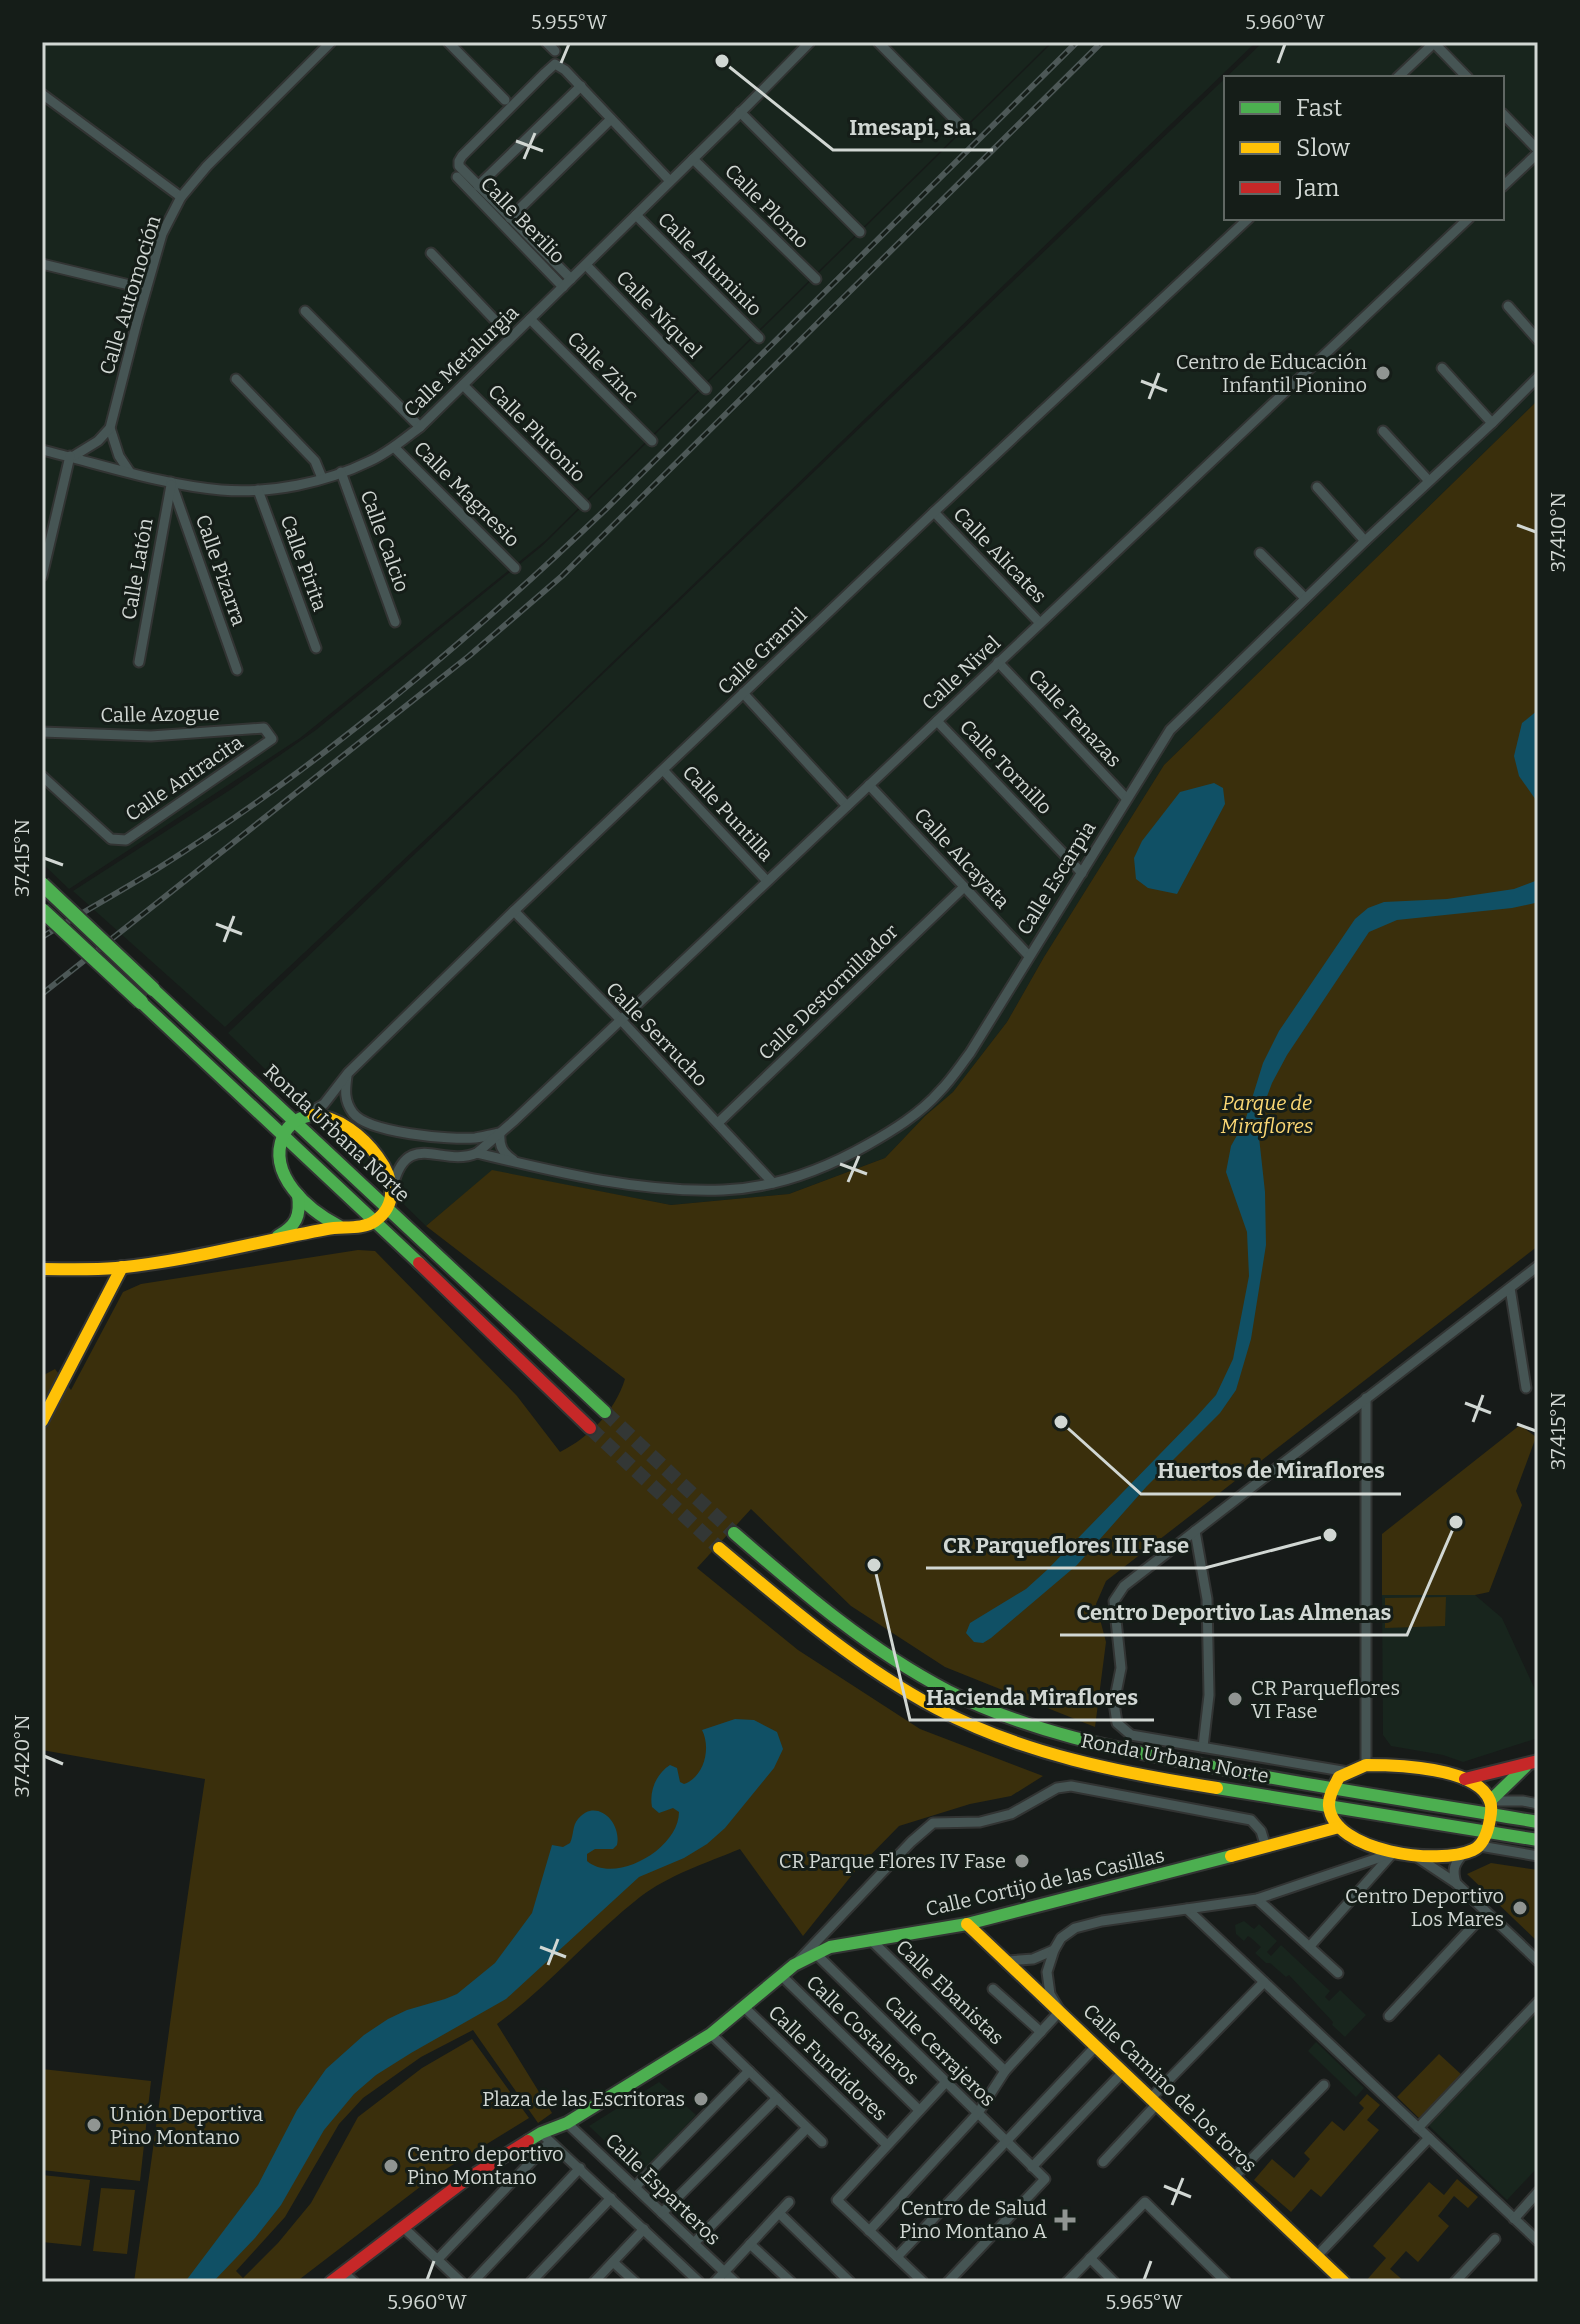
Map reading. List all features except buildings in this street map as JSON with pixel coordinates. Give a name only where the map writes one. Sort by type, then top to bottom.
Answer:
[{"type":"main road","name":"Ronda Urbana Norte","points":[[42,884],[153,989],[300,1118],[388,1207],[605,1412]]},
{"type":"main road","name":"Ronda Urbana Norte","points":[[42,910],[590,1428]]},
{"type":"main road","points":[[42,1269],[122,1267],[375,1222],[388,1207],[392,1189],[389,1171],[363,1140],[335,1119],[321,1114],[300,1118],[282,1135],[279,1149],[281,1170],[298,1195],[318,1214],[339,1226]]},
{"type":"main road","points":[[265,1243],[295,1224],[301,1208],[298,1195]]},
{"type":"main road","points":[[42,1421],[122,1267]]},
{"type":"main road","name":"Ronda Urbana Norte","points":[[734,1533],[883,1654],[949,1692],[1034,1728],[1138,1753],[1334,1789],[1490,1808],[1538,1822]]},
{"type":"main road","name":"Ronda Urbana Norte","points":[[719,1548],[805,1621],[863,1665],[940,1710],[1032,1747],[1105,1767],[1232,1791],[1538,1840]]},
{"type":"main road","points":[[1465,1779],[1533,1763]]},
{"type":"main road","points":[[1490,1808],[1507,1785],[1533,1763]]},
{"type":"main road","points":[[1366,1765],[1431,1770],[1465,1779],[1481,1788],[1490,1808],[1488,1832],[1480,1846],[1463,1854],[1440,1858],[1393,1853],[1363,1843],[1339,1827],[1329,1806],[1339,1777],[1366,1765]]},
{"type":"main road","name":"Calle Cortijo de las Casillas","points":[[331,2282],[349,2277],[403,2227],[464,2181],[546,2138],[711,2034],[814,1951],[967,1924],[1339,1827]]},
{"type":"main road","name":"Calle Camino de los toros","points":[[967,1924],[1344,2282]]},
{"type":"street","name":"Calle Automoción","points":[[110,428],[162,234],[181,197],[207,166],[331,42]]},
{"type":"street","points":[[448,42],[505,100]]},
{"type":"street","points":[[546,42],[555,51]]},
{"type":"street","name":"Calle Metalurgia","points":[[42,450],[171,482],[220,490],[292,486],[371,461],[420,427],[810,42]]},
{"type":"street","points":[[878,42],[963,128]]},
{"type":"street","points":[[1399,76],[1434,42],[1466,76]]},
{"type":"street","points":[[567,283],[459,166],[459,161],[545,73],[555,64],[558,65],[670,181]]},
{"type":"street","points":[[478,186],[581,86]]},
{"type":"street","points":[[42,94],[181,197]]},
{"type":"street","points":[[740,112],[860,232]]},
{"type":"street","points":[[1504,115],[1538,151],[1504,185]]},
{"type":"street","points":[[510,218],[611,119]]},
{"type":"street","name":"Calle Plomo","points":[[693,159],[816,279]]},
{"type":"street","name":"Calle Berilio","points":[[457,177],[567,283]]},
{"type":"street","name":"Calle Aluminio","points":[[636,215],[759,338]]},
{"type":"street","name":"Calle Gramil","points":[[300,1118],[324,1104],[348,1073],[514,911],[1247,220]]},
{"type":"street","name":"Calle Nivel","points":[[477,1153],[1467,220]]},
{"type":"street","points":[[431,253],[511,337]]},
{"type":"street","points":[[42,264],[146,289]]},
{"type":"street","name":"Calle Níquel","points":[[586,265],[706,389]]},
{"type":"street","points":[[1508,306],[1538,340]]},
{"type":"street","points":[[305,311],[420,427]]},
{"type":"street","name":"Calle Zinc","points":[[530,319],[652,441]]},
{"type":"street","points":[[1442,368],[1492,423]]},
{"type":"street","name":"Calle Escarpia","points":[[392,1189],[397,1169],[410,1157],[429,1153],[469,1156],[477,1153],[621,1182],[673,1189],[725,1190],[773,1183],[840,1160],[894,1130],[938,1093],[970,1053],[1170,730],[1538,377]]},
{"type":"street","points":[[236,379],[315,461],[322,478]]},
{"type":"street","name":"Calle Plutonio","points":[[463,385],[585,506]]},
{"type":"street","points":[[91,462],[90,455],[110,428],[119,456],[129,471]]},
{"type":"street","points":[[1383,431],[1429,481]]},
{"type":"street","points":[[42,576],[71,457],[98,441]]},
{"type":"street","name":"Calle Magnesio","points":[[394,447],[515,568]]},
{"type":"street","name":"Calle Calcio","points":[[341,472],[395,622]]},
{"type":"street","name":"Calle Latón","points":[[139,662],[171,482]]},
{"type":"street","name":"Calle Pizarra","points":[[171,482],[237,670]]},
{"type":"street","points":[[1317,487],[1365,541]]},
{"type":"street","name":"Calle Pirita","points":[[258,490],[316,648]]},
{"type":"street","name":"Calle Alicates","points":[[934,512],[1040,623]]},
{"type":"street","points":[[1260,553],[1305,598]]},
{"type":"street","name":"Calle Tenazas","points":[[998,662],[1126,798]]},
{"type":"street","points":[[743,693],[847,806]]},
{"type":"street","name":"Calle Tornillo","points":[[937,721],[1082,873]]},
{"type":"street","name":"Calle Azogue","points":[[42,732],[151,736],[264,728],[272,739]]},
{"type":"street","name":"Calle Antracita","points":[[42,776],[111,839],[126,840],[272,739]]},
{"type":"street","name":"Calle Puntilla","points":[[663,770],[767,881]]},
{"type":"street","name":"Calle Alcayata","points":[[869,785],[1029,956]]},
{"type":"street","name":"Calle Destornillador","points":[[718,1123],[964,887]]},
{"type":"street","name":"Calle Serrucho","points":[[514,911],[773,1183]]},
{"type":"street","points":[[348,1073],[346,1100],[353,1114],[372,1126],[447,1137],[474,1138],[500,1133],[499,1144],[504,1154],[516,1163]]},
{"type":"street","points":[[1348,1772],[1131,1735],[1117,1723],[1114,1703],[1121,1668],[1114,1601],[1124,1586],[1538,1266]]},
{"type":"street","points":[[1510,1288],[1526,1388]]},
{"type":"street","points":[[1366,1398],[1366,1765]]},
{"type":"street","points":[[1195,1531],[1207,1599],[1209,1695],[1203,1747]]},
{"type":"street","points":[[1507,1785],[1511,1795],[1538,1804]]},
{"type":"street","points":[[814,1951],[911,1842],[933,1823],[980,1822],[1011,1814],[1057,1788],[1071,1786],[1251,1820],[1261,1831],[1266,1847]]},
{"type":"street","points":[[1490,1808],[1523,1801]]},
{"type":"street","points":[[1480,1846],[1538,1856]]},
{"type":"street","points":[[869,2231],[978,2113],[1005,2071],[1060,2011],[1050,1994],[1047,1972],[1061,1938],[1075,1928],[1102,1921],[1257,1899],[1393,1853]]},
{"type":"street","points":[[1310,1946],[1393,1853]]},
{"type":"street","points":[[1456,1883],[1453,1874],[1455,1865],[1463,1854]]},
{"type":"street","points":[[1416,1856],[1456,1883],[1538,1961]]},
{"type":"street","points":[[1257,1899],[1338,1973]]},
{"type":"street","points":[[1187,1909],[1538,2241]]},
{"type":"street","points":[[1389,2016],[1486,1912]]},
{"type":"street","name":"Calle Ebanistas","points":[[870,1939],[1005,2071]]},
{"type":"street","points":[[1008,1961],[1033,1959],[1054,1950]]},
{"type":"street","name":"Calle Cerrajeros","points":[[814,1951],[1045,2179],[948,2282]]},
{"type":"street","name":"Calle Costaleros","points":[[782,1976],[919,2110]]},
{"type":"street","points":[[1103,2162],[1153,2102],[1264,1982]]},
{"type":"street","points":[[993,1989],[1041,2032]]},
{"type":"street","points":[[1418,2128],[1538,2002]]},
{"type":"street","name":"Calle Fundidores","points":[[744,2007],[887,2145]]},
{"type":"street","points":[[711,2034],[822,2142]]},
{"type":"street","points":[[897,2257],[1096,2046]]},
{"type":"street","points":[[635,2187],[749,2071]]},
{"type":"street","points":[[1032,2167],[1123,2072]]},
{"type":"street","points":[[923,2282],[837,2200],[946,2082]]},
{"type":"street","points":[[1234,2177],[1324,2085]]},
{"type":"street","points":[[662,2213],[777,2098]]},
{"type":"street","name":"Calle Esparteros","points":[[567,2123],[735,2282]]},
{"type":"street","points":[[694,2243],[807,2128]]},
{"type":"street","points":[[437,2260],[546,2138]]},
{"type":"street","name":"Calle Esparteros","points":[[546,2138],[699,2282]]},
{"type":"street","points":[[1317,2256],[1429,2138]]},
{"type":"street","points":[[473,2282],[580,2168]]},
{"type":"street","points":[[1514,2219],[1538,2192]]},
{"type":"street","points":[[531,2282],[611,2198]]},
{"type":"street","points":[[715,2282],[789,2202]]},
{"type":"street","points":[[1067,2282],[1145,2202],[1226,2282]]},
{"type":"street","points":[[779,2213],[850,2282]]},
{"type":"street","points":[[403,2227],[461,2282]]},
{"type":"street","points":[[594,2282],[644,2229]]},
{"type":"street","points":[[1455,2282],[1495,2239]]},
{"type":"street","points":[[750,2244],[791,2282]]},
{"type":"street","points":[[1090,2258],[1114,2282]]},
{"type":"street","points":[[613,2262],[635,2282]]},
{"type":"shaded area","points":[[42,42],[1051,42],[545,541],[300,738],[69,889],[42,863]]},
{"type":"shaded area","points":[[1053,42],[1256,42],[540,732],[225,1027],[73,891],[230,790],[316,730],[542,546]]},
{"type":"shaded area","points":[[1263,42],[1538,42],[1538,400],[1164,765],[1007,1022],[953,1092],[885,1158],[789,1194],[671,1205],[492,1171],[426,1226],[228,1033],[1224,79],[1224,220],[1504,220],[1504,76],[1227,76]]},
{"type":"shaded area","points":[[1382,1595],[1475,1595],[1502,1618],[1538,1696],[1538,1738],[1463,1762],[1443,1755],[1391,1746],[1383,1735]]},
{"type":"shaded area","points":[[1244,1921],[1254,1929],[1259,1924],[1277,1941],[1267,1952],[1271,1956],[1281,1945],[1330,1991],[1325,1997],[1329,2001],[1340,1990],[1366,2015],[1345,2037],[1289,1975],[1286,1977],[1255,1953],[1261,1947],[1248,1936],[1244,1941],[1236,1934],[1235,1925]]},
{"type":"shaded area","points":[[1538,2005],[1538,2167],[1507,2200],[1427,2124]]},
{"type":"shaded area","points":[[1316,2042],[1364,2088],[1356,2097],[1308,2051]]},
{"type":"shaded area","points":[[659,2082],[696,2115],[640,2174],[589,2126]]},
{"type":"green space","name":"Parque de Miraflores","points":[[1538,400],[1538,1246],[1106,1581],[1096,1604],[1106,1642],[1095,1727],[945,1667],[851,1606],[751,1509],[697,1568],[798,1650],[920,1729],[1043,1776],[1011,1796],[970,1804],[899,1826],[856,1870],[803,1936],[740,1849],[663,1882],[622,1912],[497,2024],[552,2113],[538,2123],[473,2030],[421,2057],[363,2098],[339,2124],[285,2217],[236,2271],[243,2278],[278,2243],[311,2203],[358,2117],[422,2068],[472,2039],[529,2118],[433,2177],[296,2282],[134,2282],[205,1779],[42,1750],[42,1376],[55,1369],[71,1390],[123,1292],[141,1284],[358,1250],[375,1251],[517,1396],[560,1452],[571,1446],[600,1422],[615,1402],[625,1379],[426,1226],[492,1170],[671,1205],[789,1194],[885,1158],[953,1092],[1007,1022],[1164,765]]},
{"type":"green space","points":[[1520,1425],[1536,1437],[1516,1491],[1522,1505],[1489,1592],[1475,1595],[1382,1595],[1382,1534]]},
{"type":"green space","points":[[1446,1597],[1445,1626],[1385,1628],[1385,1598]]},
{"type":"green space","name":"Centro Deportivo Los Mares","points":[[1491,1863],[1538,1870],[1538,1942],[1467,1874]]},
{"type":"green space","points":[[1439,2054],[1463,2076],[1421,2120],[1397,2097]]},
{"type":"green space","name":"Unión Deportiva Pino Montano","points":[[42,2069],[151,2081],[140,2181],[42,2170]]},
{"type":"green space","points":[[1367,2094],[1380,2105],[1367,2120],[1379,2130],[1321,2197],[1311,2189],[1291,2212],[1254,2180],[1272,2159],[1294,2178],[1310,2159],[1304,2153],[1332,2121],[1344,2131],[1364,2108],[1359,2103]]},
{"type":"green space","name":"Unión Deportiva Pino Montano","points":[[42,2175],[90,2180],[81,2246],[42,2242]]},
{"type":"green space","points":[[1457,2179],[1478,2197],[1468,2208],[1454,2196],[1438,2216],[1449,2226],[1418,2262],[1406,2251],[1390,2269],[1405,2282],[1365,2282],[1386,2258],[1373,2246],[1429,2182],[1444,2195]]},
{"type":"green space","name":"Unión Deportiva Pino Montano","points":[[101,2188],[135,2190],[127,2254],[93,2251]]},
{"type":"water","points":[[1538,710],[1538,803],[1519,776],[1514,756],[1522,723]]},
{"type":"water","points":[[1214,783],[1223,788],[1225,804],[1177,894],[1148,888],[1136,879],[1134,858],[1142,841],[1180,792]]},
{"type":"water","points":[[1538,880],[1538,902],[1535,903],[1397,920],[1369,932],[1287,1055],[1262,1110],[1259,1137],[1265,1192],[1266,1245],[1251,1339],[1236,1390],[1220,1413],[1147,1486],[1077,1565],[991,1638],[983,1643],[974,1642],[966,1633],[970,1623],[1026,1589],[1047,1570],[1216,1395],[1233,1359],[1249,1276],[1247,1232],[1226,1172],[1231,1146],[1245,1121],[1263,1063],[1279,1031],[1355,919],[1368,908],[1384,902],[1447,899],[1514,889]]},
{"type":"water","points":[[735,1719],[754,1720],[777,1732],[783,1749],[774,1768],[725,1828],[684,1858],[639,1877],[506,1999],[376,2075],[354,2094],[324,2130],[281,2205],[255,2238],[213,2282],[185,2282],[258,2185],[297,2110],[326,2069],[364,2035],[388,2019],[457,1994],[495,1963],[532,1913],[552,1845],[563,1847],[570,1843],[576,1822],[585,1813],[600,1811],[606,1815],[616,1828],[617,1836],[617,1845],[613,1849],[595,1849],[587,1854],[587,1861],[613,1869],[628,1866],[657,1850],[669,1839],[679,1812],[673,1808],[659,1813],[652,1807],[657,1778],[670,1765],[677,1768],[680,1782],[684,1784],[691,1780],[701,1768],[706,1753],[702,1730]]},
{"type":"tunnel","points":[[605,1412],[734,1533]]},
{"type":"tunnel","points":[[590,1428],[719,1548]]},
{"type":"railway","points":[[42,937],[217,830],[334,745],[447,653],[607,508],[1077,42]]},
{"type":"railway","points":[[42,994],[469,656],[562,576],[1102,42]]},
{"type":"traffic: fast","points":[[42,884],[153,989]]},
{"type":"traffic: fast","points":[[42,910],[141,1002]]},
{"type":"traffic: fast","points":[[153,989],[605,1412]]},
{"type":"traffic: fast","points":[[141,1002],[419,1263]]},
{"type":"traffic: fast","points":[[313,1115],[295,1121],[285,1131],[280,1150],[281,1164],[293,1190],[303,1201],[339,1226]]},
{"type":"traffic: fast","points":[[278,1236],[296,1220],[298,1195]]},
{"type":"traffic: fast","points":[[734,1533],[810,1598],[891,1657],[948,1691],[1009,1718],[1073,1737],[1170,1759],[1538,1822]]},
{"type":"traffic: fast","points":[[1490,1801],[1526,1766]]},
{"type":"traffic: fast","points":[[1217,1788],[1538,1840]]},
{"type":"traffic: fast","points":[[528,2141],[567,2123],[711,2034],[794,1965],[830,1947],[967,1924],[1231,1856]]},
{"type":"traffic: slow","points":[[42,1269],[143,1265],[327,1229],[364,1226],[375,1221],[388,1207],[390,1199],[390,1182],[383,1165],[372,1149],[350,1129],[332,1119],[313,1115]]},
{"type":"traffic: slow","points":[[42,1421],[122,1267]]},
{"type":"traffic: slow","points":[[719,1548],[850,1654],[907,1691],[969,1724],[1073,1760],[1217,1788]]},
{"type":"traffic: slow","points":[[1366,1765],[1435,1770],[1470,1781],[1482,1790],[1491,1803],[1483,1841],[1477,1848],[1457,1855],[1414,1855],[1390,1851],[1348,1835],[1335,1822],[1329,1806],[1330,1798],[1339,1777],[1366,1765]]},
{"type":"traffic: slow","points":[[1231,1856],[1339,1827]]},
{"type":"traffic: slow","points":[[967,1924],[1344,2282]]},
{"type":"traffic: jam","points":[[419,1263],[590,1428]]},
{"type":"traffic: jam","points":[[1465,1779],[1538,1761]]},
{"type":"traffic: jam","points":[[331,2282],[464,2181],[528,2141]]},
{"type":"place","name":"Imesapi, s.a.","points":[[722,61]]},
{"type":"place","name":"Centro de Educación Infantil Pionino","points":[[1383,373]]},
{"type":"place","name":"Huertos de Miraflores","points":[[1061,1422]]},
{"type":"place","name":"Centro Deportivo Las Almenas","points":[[1456,1522]]},
{"type":"place","name":"CR Parqueflores III Fase","points":[[1330,1535]]},
{"type":"place","name":"Hacienda Miraflores","points":[[874,1565]]},
{"type":"place","name":"CR Parqueflores VI Fase","points":[[1235,1699]]},
{"type":"place","name":"CR Parque Flores IV Fase","points":[[1022,1861]]},
{"type":"place","name":"Centro Deportivo Los Mares","points":[[1520,1908]]},
{"type":"place","name":"Plaza de las Escritoras","points":[[701,2099]]},
{"type":"place","name":"Unión Deportiva Pino Montano","points":[[94,2125]]},
{"type":"place","name":"Centro deportivo Pino Montano","points":[[391,2166]]},
{"type":"place","name":"Centro de Salud Pino Montano A","points":[[1065,2220]]}]
